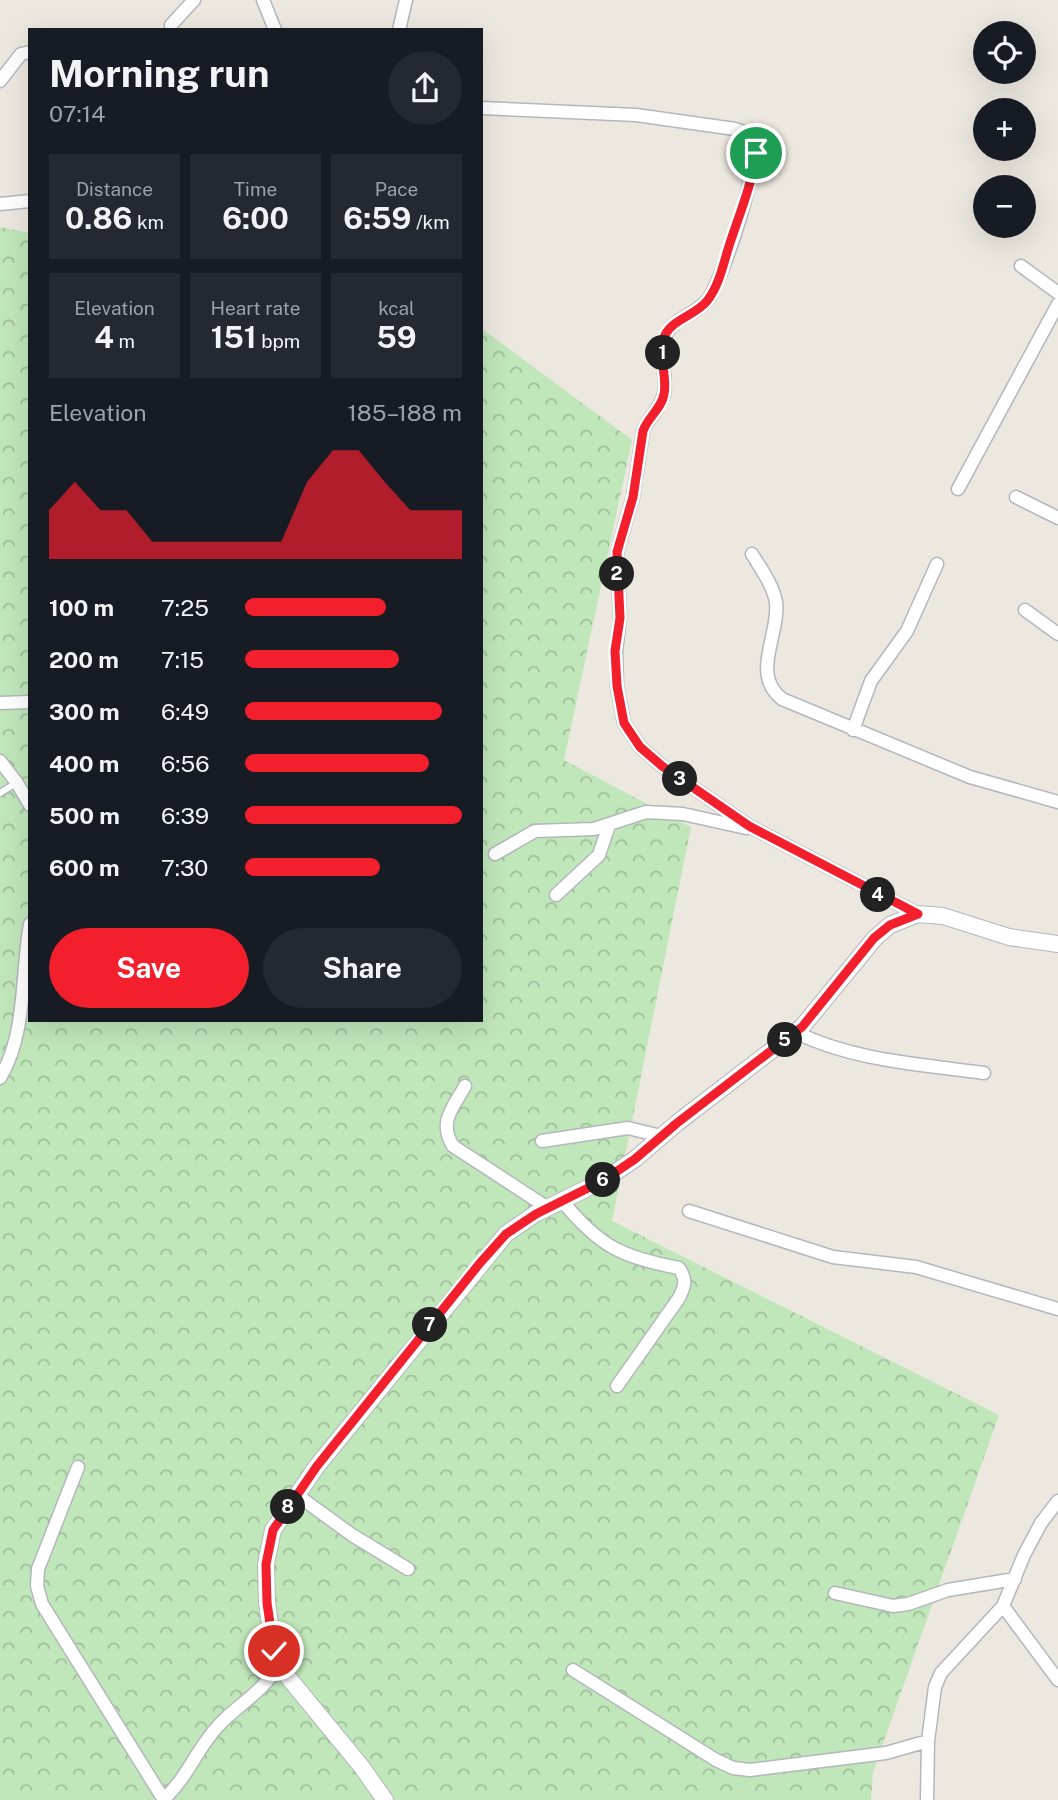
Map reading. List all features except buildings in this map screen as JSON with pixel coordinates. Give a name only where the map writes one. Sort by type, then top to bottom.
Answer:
[{"type":"street","points":[[172,25],[194,0]]},
{"type":"street","points":[[263,0],[274,28]]},
{"type":"street","points":[[399,28],[406,0]]},
{"type":"street","points":[[0,80],[21,54],[28,52]]},
{"type":"street","points":[[483,108],[650,116],[735,129],[753,139],[756,153],[753,172],[716,285],[704,305],[674,324],[665,334],[662,344],[665,390],[662,402],[643,431],[633,497],[617,552],[620,618],[615,651],[617,686],[624,723],[640,747],[662,766],[756,830],[918,914],[943,916],[1009,937],[1058,944]]},
{"type":"street","points":[[0,204],[28,201]]},
{"type":"street","points":[[1021,266],[1058,293]]},
{"type":"street","points":[[958,489],[1058,304]]},
{"type":"street","points":[[1016,496],[1058,519]]},
{"type":"street","points":[[752,554],[776,601],[777,614],[766,664],[767,680],[774,693],[853,730],[970,777],[1058,802]]},
{"type":"street","points":[[853,730],[871,681],[907,631],[937,564]]},
{"type":"street","points":[[1025,610],[1058,634]]},
{"type":"street","points":[[0,703],[28,702]]},
{"type":"street","points":[[0,761],[28,802]]},
{"type":"street","points":[[495,854],[535,831],[580,830],[609,825],[646,812],[667,811],[756,830]]},
{"type":"street","points":[[556,895],[598,855],[609,825]]},
{"type":"street","points":[[385,1800],[372,1780],[278,1665],[267,1603],[266,1564],[273,1530],[317,1466],[506,1234],[604,1180],[635,1159],[802,1027],[874,938],[890,925],[918,914]]},
{"type":"street","points":[[0,1078],[8,1065],[16,1041],[28,941]]},
{"type":"street","points":[[795,1032],[820,1044],[859,1056],[985,1073]]},
{"type":"street","points":[[464,1086],[446,1119],[445,1134],[453,1146],[555,1205],[619,1252],[642,1261],[679,1268],[684,1275],[685,1286],[679,1298],[617,1386]]},
{"type":"street","points":[[542,1141],[628,1128],[661,1136]]},
{"type":"street","points":[[689,1212],[833,1257],[916,1267],[1058,1309]]},
{"type":"street","points":[[78,1468],[38,1569],[37,1586],[41,1604],[164,1800],[184,1779],[218,1726],[264,1685],[278,1665]]},
{"type":"street","points":[[297,1495],[352,1535],[408,1569]]},
{"type":"street","points":[[928,1800],[928,1741],[935,1687],[941,1673],[1003,1606],[1024,1555],[1041,1523],[1058,1501]]},
{"type":"street","points":[[835,1593],[893,1606],[908,1604],[948,1590],[1016,1579]]},
{"type":"street","points":[[1003,1606],[1058,1680]]},
{"type":"street","points":[[573,1671],[733,1768],[750,1770],[886,1753],[928,1741]]},
{"type":"lane","points":[[0,793],[17,783]]},
{"type":"green space","points":[[0,227],[28,233],[28,1022],[483,1022],[483,329],[632,440],[564,760],[691,827],[612,1221],[999,1415],[873,1772],[871,1800],[0,1800]]},
{"type":"route","points":[[274,1651],[267,1603],[266,1564],[273,1530],[317,1466],[480,1263],[506,1234],[536,1214],[604,1180],[635,1159],[677,1123],[802,1027],[874,938],[890,925],[918,914],[749,826],[662,766],[640,747],[624,723],[617,686],[615,651],[620,618],[617,552],[633,497],[643,431],[662,402],[665,390],[662,344],[665,334],[674,324],[704,305],[716,285],[753,172],[756,153]]}]
